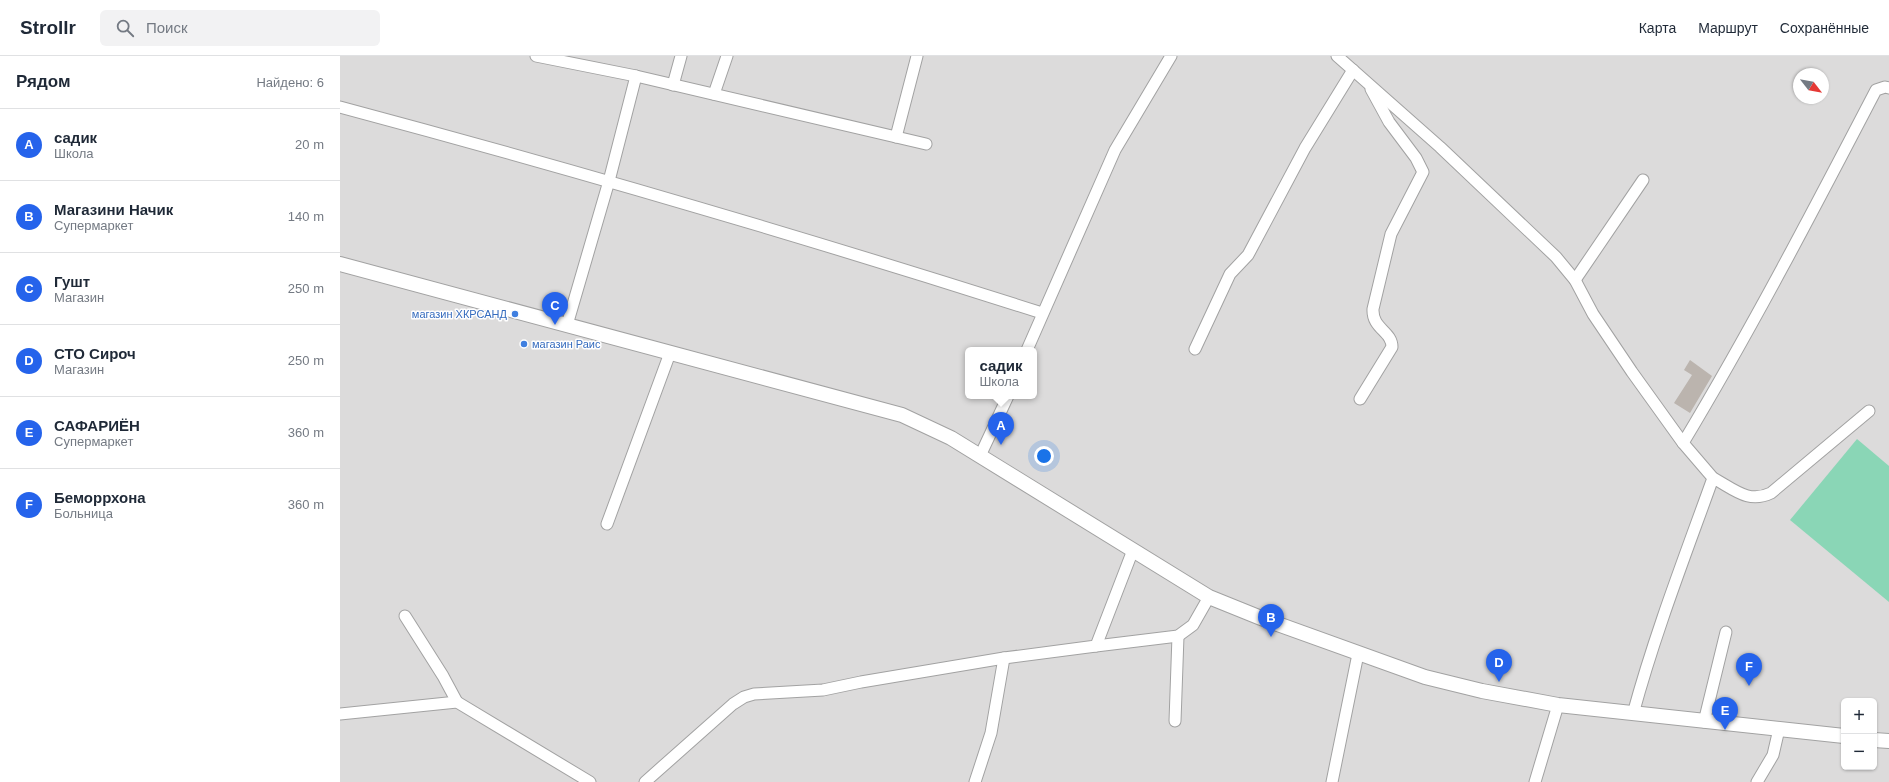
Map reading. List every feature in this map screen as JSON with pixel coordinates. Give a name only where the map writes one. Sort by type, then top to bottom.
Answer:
[{"type":"street","points":[[536,56],[636,76],[926,144]]},
{"type":"street","points":[[673,85],[681,56]]},
{"type":"street","points":[[714,94],[727,56]]},
{"type":"street","points":[[896,137],[917,56]]},
{"type":"street","points":[[1028,347],[1115,150],[1171,56]]},
{"type":"street","points":[[1337,56],[1367,81],[1502,204],[1556,257],[1575,280],[1593,314],[1632,372],[1682,442],[1713,478],[1750,498],[1762,497],[1771,492],[1869,411]]},
{"type":"street","points":[[1195,349],[1230,274],[1248,255],[1305,148],[1353,70]]},
{"type":"street","points":[[567,325],[609,181],[636,76]]},
{"type":"street","points":[[1360,398],[1392,347],[1389,337],[1374,321],[1373,309],[1391,234],[1423,172],[1416,158],[1389,122],[1367,81]]},
{"type":"street","points":[[1682,442],[1719,382],[1784,266],[1876,90],[1884,87],[1889,88]]},
{"type":"street","points":[[340,107],[609,181],[858,254],[1042,313]]},
{"type":"street","points":[[1575,280],[1644,180]]},
{"type":"street","points":[[340,264],[902,415],[951,438],[1209,598],[1358,654],[1425,677],[1482,691],[1558,705],[1841,736]]},
{"type":"street","points":[[607,524],[670,353]]},
{"type":"street","points":[[980,456],[1007,399]]},
{"type":"street","points":[[1633,714],[1648,661],[1675,579],[1713,478]]},
{"type":"street","points":[[1096,646],[1133,550]]},
{"type":"street","points":[[645,782],[744,696],[754,694],[823,690],[861,682],[1004,658],[1178,636],[1193,626],[1209,598]]},
{"type":"street","points":[[406,616],[443,676],[457,702],[590,782]]},
{"type":"street","points":[[1704,722],[1726,632]]},
{"type":"street","points":[[1175,721],[1178,636]]},
{"type":"street","points":[[1332,782],[1358,654]]},
{"type":"street","points":[[975,782],[991,734],[1004,658]]},
{"type":"street","points":[[340,714],[457,702]]},
{"type":"street","points":[[1534,782],[1558,705]]},
{"type":"street","points":[[1757,782],[1772,755],[1779,729]]},
{"type":"street","points":[[1877,740],[1889,741]]},
{"type":"shaded area","points":[[340,56],[1889,56],[1889,782],[340,782]]},
{"type":"green space","points":[[1857,439],[1889,466],[1889,602],[1790,520]]},
{"type":"building","points":[[1690,360],[1712,376],[1690,413],[1674,403],[1692,375],[1684,370]]},
{"type":"place","name":"магазин ХКРСАНД","points":[[515,314]]},
{"type":"place","name":"Гушт","points":[[555,325]]},
{"type":"place","name":"магазин Раис","points":[[524,344]]},
{"type":"place","name":"садик","points":[[1001,445]]},
{"type":"place","name":"Магазини Начик","points":[[1271,637]]},
{"type":"place","name":"СТО Сироч","points":[[1499,682]]},
{"type":"place","name":"Беморрхона","points":[[1749,686]]},
{"type":"place","name":"САФАРИЁН","points":[[1725,730]]}]
